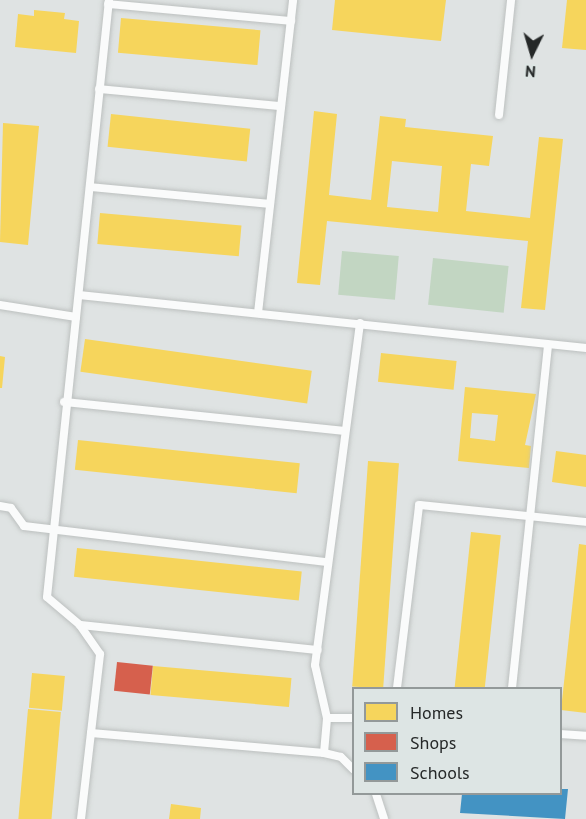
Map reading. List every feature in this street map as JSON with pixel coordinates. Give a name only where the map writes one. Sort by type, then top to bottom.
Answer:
[{"type":"lane","points":[[258,313],[293,0]]},
{"type":"lane","points":[[499,116],[511,0]]},
{"type":"lane","points":[[81,819],[101,662],[80,625],[47,597],[64,402],[79,295],[108,2],[291,21]]},
{"type":"lane","points":[[99,89],[280,106]]},
{"type":"lane","points":[[90,187],[270,204]]},
{"type":"lane","points":[[79,295],[586,348]]},
{"type":"lane","points":[[0,305],[76,317]]},
{"type":"lane","points":[[324,753],[327,718],[315,665],[343,431],[360,323]]},
{"type":"lane","points":[[512,687],[548,345]]},
{"type":"lane","points":[[64,402],[343,431]]},
{"type":"lane","points":[[397,687],[419,505],[586,522]]},
{"type":"lane","points":[[0,506],[11,507],[24,526],[327,562]]},
{"type":"lane","points":[[80,625],[318,650]]},
{"type":"lane","points":[[327,718],[352,718]]},
{"type":"lane","points":[[91,733],[324,753],[341,757],[352,768]]},
{"type":"lane","points":[[562,734],[586,736]]},
{"type":"lane","points":[[376,795],[384,819]]},
{"type":"green space","points":[[342,251],[399,256],[395,300],[338,295]]},
{"type":"green space","points":[[433,258],[509,266],[504,313],[428,305]]},
{"type":"building: Homes","points":[[335,0],[446,0],[441,41],[332,30]]},
{"type":"building: Homes","points":[[567,0],[586,0],[586,50],[562,48]]},
{"type":"building: Homes","points":[[34,10],[65,13],[64,19],[79,21],[76,53],[15,47],[18,14],[34,16]]},
{"type":"building: Homes","points":[[121,18],[260,30],[257,65],[118,53]]},
{"type":"building: Homes","points":[[314,111],[337,114],[329,195],[371,200],[380,116],[406,119],[405,127],[493,136],[489,166],[471,164],[466,211],[530,218],[539,137],[563,139],[545,310],[521,308],[528,241],[327,221],[320,285],[297,283]],"holes":[[[392,161],[442,166],[438,212],[387,207]]]},
{"type":"building: Homes","points":[[111,114],[250,129],[247,161],[108,147]]},
{"type":"building: Homes","points":[[3,123],[39,126],[28,245],[0,242]]},
{"type":"building: Homes","points":[[100,213],[241,225],[239,256],[97,244]]},
{"type":"building: Homes","points":[[85,339],[312,371],[307,404],[80,372]]},
{"type":"building: Homes","points":[[381,353],[457,361],[454,390],[378,382]]},
{"type":"building: Homes","points":[[0,356],[5,357],[2,388],[0,388]]},
{"type":"building: Homes","points":[[465,387],[536,394],[525,445],[531,446],[529,468],[458,461]],"holes":[[[472,413],[498,415],[495,441],[470,438]]]},
{"type":"building: Homes","points":[[78,440],[300,463],[297,493],[75,470]]},
{"type":"building: Homes","points":[[556,451],[586,455],[586,487],[552,482]]},
{"type":"building: Homes","points":[[368,461],[399,463],[383,687],[352,686]]},
{"type":"building: Homes","points":[[471,532],[501,535],[485,687],[455,687]]},
{"type":"building: Homes","points":[[579,544],[586,545],[586,713],[562,710]]},
{"type":"building: Homes","points":[[77,548],[302,572],[299,600],[74,577]]},
{"type":"building: Homes","points":[[153,666],[291,678],[289,707],[150,695]]},
{"type":"building: Homes","points":[[32,673],[65,676],[62,711],[29,708]]},
{"type":"building: Homes","points":[[28,709],[61,712],[52,819],[18,819]]},
{"type":"building: Homes","points":[[171,804],[201,808],[200,819],[169,819]]},
{"type":"building: Shops","points":[[117,662],[153,666],[150,695],[114,691]]},
{"type":"building: Schools","points":[[562,789],[568,789],[565,819],[460,813],[462,795],[562,795]]}]
